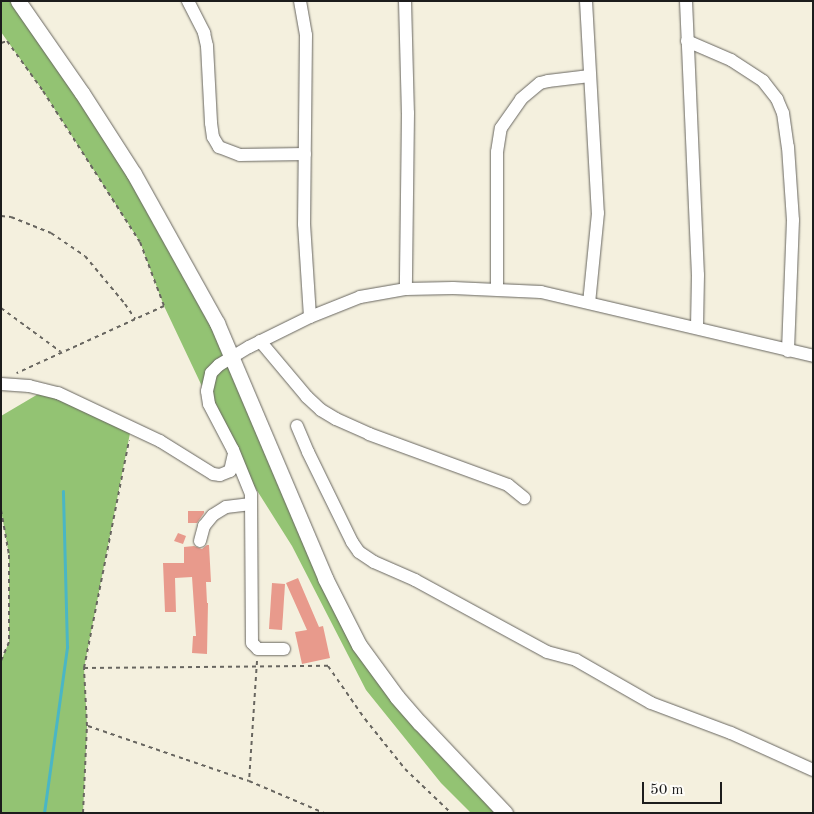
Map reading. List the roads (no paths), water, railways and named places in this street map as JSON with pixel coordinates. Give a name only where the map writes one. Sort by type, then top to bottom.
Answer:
[{"type":"main road","points":[[18,1],[82,93],[134,174],[212,314],[325,578],[359,645],[414,717],[505,813]]},
{"type":"street","points":[[188,1],[204,32],[207,46],[211,123],[213,137],[219,147],[240,155],[305,154]]},
{"type":"street","points":[[300,1],[306,35],[305,262],[310,317]]},
{"type":"street","points":[[405,1],[408,113],[406,289]]},
{"type":"street","points":[[586,1],[598,213],[588,303]]},
{"type":"street","points":[[686,1],[698,275],[697,328]]},
{"type":"street","points":[[687,41],[731,60],[763,82],[777,99],[783,113],[788,147],[793,220],[788,351]]},
{"type":"street","points":[[497,289],[496,152],[501,128],[521,99],[540,84],[548,80],[590,76]]},
{"type":"street","points":[[284,649],[258,649],[250,637],[253,568],[252,504],[248,485],[209,404],[207,391],[211,373],[231,356],[310,317],[360,296],[406,289],[497,289],[541,292],[813,356]]},
{"type":"street","points":[[260,341],[307,397],[321,410],[336,419],[369,434],[508,485],[524,498]]},
{"type":"street","points":[[6,381],[58,393],[160,441],[213,474],[220,476],[230,471],[234,454]]},
{"type":"street","points":[[297,426],[352,542],[359,552],[374,562],[415,580],[547,652],[576,660],[651,703],[731,733],[813,770]]},
{"type":"street","points":[[200,541],[204,526],[213,515],[226,507],[252,504]]},
{"type":"waterway","points":[[44,813],[67,647],[63,491]]}]
